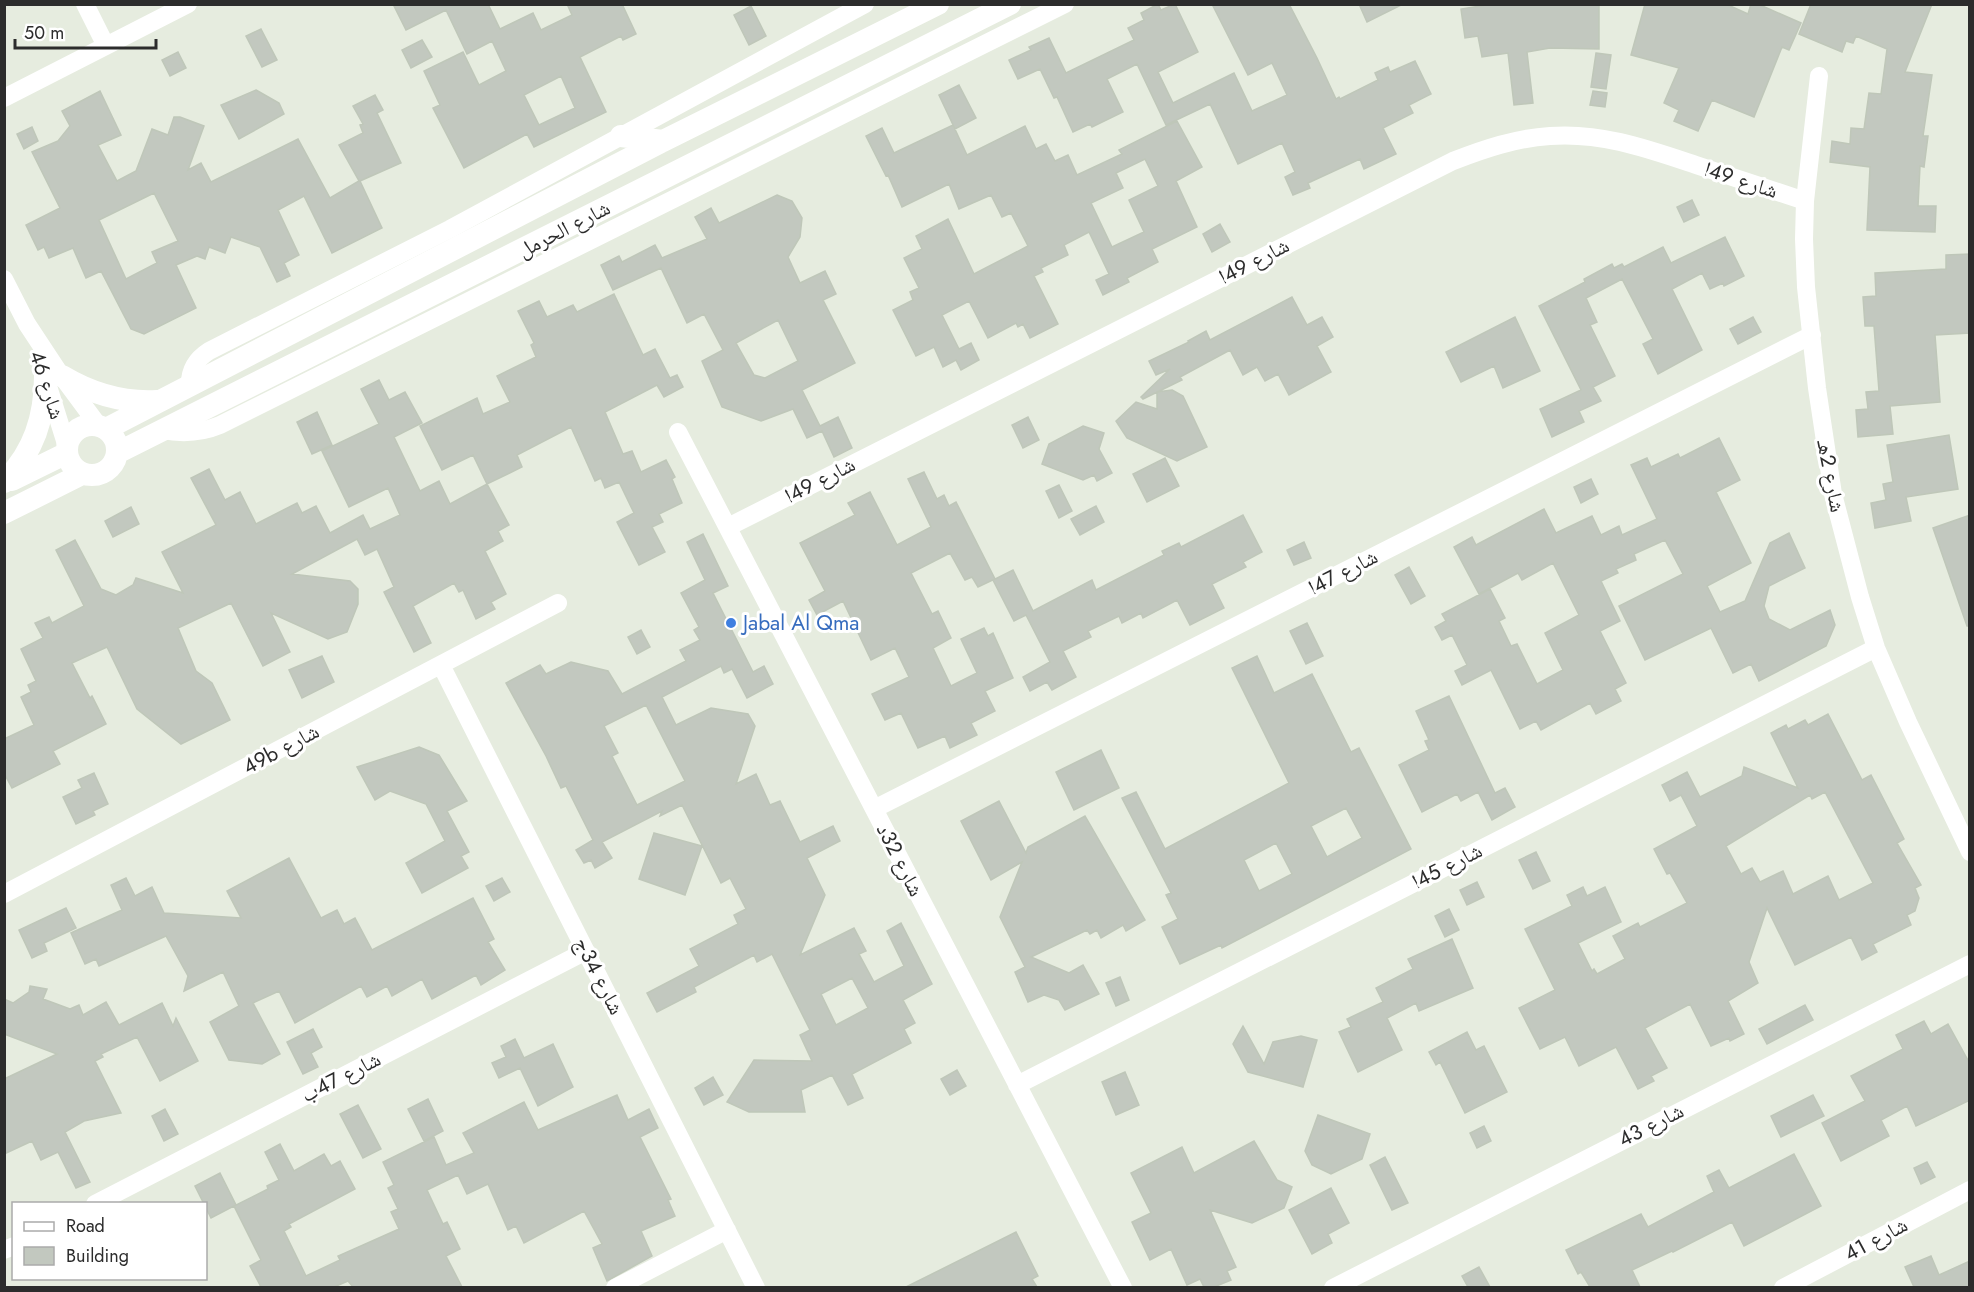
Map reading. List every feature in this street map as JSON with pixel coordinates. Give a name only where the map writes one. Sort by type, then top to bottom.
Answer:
[{"type":"street","points":[[85,4],[106,46]]},
{"type":"street","points":[[4,98],[188,4]]},
{"type":"street","points":[[190,387],[193,366],[209,351],[450,229],[865,4]]},
{"type":"street","name":"شارع الحرمل","points":[[102,427],[190,387],[663,141],[938,4]]},
{"type":"street","name":"شارع الحرمل","points":[[117,453],[1010,4]]},
{"type":"street","points":[[162,430],[186,433],[220,425],[1065,4]]},
{"type":"street","name":"شارع 2هـ","points":[[1819,76],[1805,201],[1805,268],[1824,441],[1833,494],[1876,648],[1908,722],[1970,852]]},
{"type":"street","name":"شارع 49ا","points":[[728,527],[1453,161],[1491,147],[1549,135],[1597,137],[1643,147],[1805,201]]},
{"type":"street","points":[[621,136],[663,141]]},
{"type":"street","name":"شارع 46","points":[[4,279],[53,376],[67,450]]},
{"type":"street","name":"شارع 47ا","points":[[874,809],[1812,335]]},
{"type":"street","points":[[4,483],[24,458],[39,427],[53,376],[110,398],[144,402],[162,400]]},
{"type":"street","name":"شارع 46","points":[[53,376],[102,427]]},
{"type":"street","points":[[87,425],[102,427],[115,439],[117,453],[112,465],[102,474],[82,474],[70,463],[67,450],[75,431],[87,425]]},
{"type":"street","name":"شارع 32د","points":[[678,432],[1122,1287]]},
{"type":"street","points":[[4,483],[67,450]]},
{"type":"street","points":[[4,513],[82,474]]},
{"type":"street","name":"49b شارع","points":[[4,894],[558,603]]},
{"type":"street","name":"شارع 45ا","points":[[1017,1085],[1876,648]]},
{"type":"street","name":"شارع 34ج","points":[[441,665],[756,1287]]},
{"type":"street","name":"شارع 47ب","points":[[97,1202],[586,951]]},
{"type":"street","name":"شارع 43","points":[[1344,1285],[1970,964]]},
{"type":"street","name":"شارع 41","points":[[1783,1287],[1970,1190]]},
{"type":"street","points":[[615,1287],[727,1230]]},
{"type":"building","points":[[393,4],[488,4],[500,29],[533,13],[541,30],[572,15],[567,4],[622,4],[636,34],[623,40],[621,36],[580,57],[606,112],[534,147],[527,134],[464,168],[433,108],[440,105],[424,71],[463,52],[479,85],[506,71],[492,41],[467,54],[446,10],[406,30]],"holes":[[[561,76],[575,108],[539,125],[524,95]]]},
{"type":"building","points":[[1158,4],[1161,10],[1175,4],[1198,52],[1158,72],[1173,103],[1234,73],[1252,111],[1287,95],[1272,63],[1248,75],[1212,4],[1289,4],[1336,99],[1378,80],[1375,73],[1388,67],[1390,72],[1415,61],[1431,94],[1409,105],[1413,113],[1383,128],[1396,154],[1364,169],[1360,159],[1308,183],[1310,188],[1293,195],[1285,177],[1295,172],[1282,143],[1238,164],[1210,104],[1166,125],[1137,64],[1107,79],[1123,112],[1092,127],[1090,124],[1073,132],[1057,97],[1054,98],[1040,69],[1018,79],[1009,60],[1031,50],[1029,47],[1049,38],[1066,73],[1134,40],[1128,28],[1144,20],[1141,13]]},
{"type":"building","points":[[1359,4],[1403,4],[1367,22]]},
{"type":"building","points":[[1492,4],[1599,4],[1599,49],[1550,48],[1527,52],[1533,103],[1514,105],[1508,53],[1482,57],[1478,36],[1465,38],[1461,9]]},
{"type":"building","points":[[1645,4],[1726,4],[1748,14],[1751,4],[1758,4],[1801,23],[1789,50],[1782,47],[1754,117],[1712,100],[1698,131],[1674,121],[1679,110],[1664,103],[1679,68],[1631,55]]},
{"type":"building","points":[[1811,4],[1932,4],[1905,72],[1932,75],[1923,136],[1928,136],[1924,167],[1920,166],[1918,206],[1936,206],[1935,232],[1867,230],[1870,167],[1830,162],[1832,141],[1850,144],[1851,128],[1864,129],[1869,93],[1881,94],[1887,49],[1856,36],[1853,43],[1846,41],[1842,52],[1799,34]]},
{"type":"building","points":[[751,6],[766,36],[749,45],[734,15]]},
{"type":"building","points":[[261,29],[277,60],[262,67],[246,36]]},
{"type":"building","points":[[422,40],[432,57],[411,68],[402,50]]},
{"type":"building","points":[[178,52],[186,68],[170,76],[162,60]]},
{"type":"building","points":[[1596,53],[1611,55],[1606,89],[1591,87]]},
{"type":"building","points":[[959,85],[976,118],[955,129],[939,95]]},
{"type":"building","points":[[256,90],[279,103],[284,114],[239,139],[221,105]]},
{"type":"building","points":[[100,91],[121,135],[98,145],[117,181],[136,171],[152,129],[168,135],[174,117],[180,117],[204,126],[188,170],[201,163],[211,182],[298,139],[330,198],[359,181],[339,145],[363,133],[360,125],[363,124],[353,106],[375,95],[383,110],[377,113],[401,163],[360,181],[382,228],[332,253],[304,196],[278,210],[299,255],[284,263],[290,276],[277,282],[260,247],[231,237],[225,253],[209,247],[205,259],[197,256],[176,265],[196,308],[144,334],[131,329],[101,271],[86,278],[73,248],[49,258],[44,247],[38,250],[26,225],[60,208],[32,152],[58,141],[70,126],[62,111]],"holes":[[[154,193],[178,241],[152,252],[157,263],[126,279],[99,220]]]},
{"type":"building","points":[[1593,91],[1607,93],[1605,107],[1590,105]]},
{"type":"building","points":[[1177,121],[1202,167],[1176,181],[1197,227],[1152,249],[1158,262],[1127,278],[1129,282],[1103,295],[1096,280],[1109,274],[1089,232],[1064,245],[1068,255],[1041,268],[1043,272],[1034,276],[1058,324],[1030,338],[1023,324],[1018,327],[1016,323],[988,338],[969,301],[942,315],[959,349],[971,343],[979,360],[961,370],[956,360],[943,367],[934,347],[916,356],[893,310],[913,300],[910,292],[919,288],[904,258],[922,249],[916,236],[948,219],[974,274],[1028,246],[1011,213],[1002,217],[991,195],[959,209],[949,184],[902,207],[888,175],[886,176],[866,136],[882,128],[894,153],[953,125],[967,155],[1025,126],[1036,149],[1046,144],[1055,161],[1068,155],[1077,175],[1122,154],[1119,150]],"holes":[[[1145,159],[1158,186],[1129,200],[1144,232],[1112,247],[1091,203],[1123,188],[1116,173]]]},
{"type":"building","points":[[32,127],[38,141],[24,149],[17,134]]},
{"type":"building","points":[[777,195],[792,201],[802,218],[800,237],[788,257],[800,283],[825,271],[836,294],[823,300],[855,363],[802,390],[820,426],[838,417],[852,448],[834,457],[822,431],[807,438],[793,409],[761,421],[722,407],[702,361],[723,350],[704,314],[687,323],[661,268],[613,290],[601,265],[619,256],[622,262],[655,245],[662,258],[707,239],[695,217],[711,208],[719,223]],"holes":[[[778,320],[798,361],[765,378],[754,375],[736,343]]]},
{"type":"building","points":[[1692,200],[1699,215],[1684,222],[1677,207]]},
{"type":"building","points":[[1220,224],[1230,242],[1212,252],[1203,234]]},
{"type":"building","points":[[1725,237],[1744,276],[1724,286],[1723,283],[1710,289],[1702,273],[1672,289],[1702,350],[1658,374],[1643,344],[1653,339],[1622,279],[1586,298],[1597,322],[1590,325],[1615,376],[1593,387],[1601,401],[1579,411],[1584,422],[1552,437],[1540,409],[1581,390],[1539,306],[1585,282],[1584,279],[1612,264],[1614,268],[1622,264],[1624,267],[1663,247],[1671,263]]},
{"type":"building","points":[[1970,254],[1970,333],[1935,335],[1940,402],[1890,406],[1893,434],[1858,437],[1856,410],[1868,409],[1866,392],[1879,391],[1874,326],[1865,326],[1863,297],[1876,296],[1875,273],[1946,269],[1946,255]]},
{"type":"building","points":[[614,294],[643,355],[655,349],[670,378],[677,375],[683,387],[664,397],[657,385],[605,412],[623,454],[632,451],[641,472],[666,460],[675,477],[672,479],[682,503],[659,514],[663,522],[652,527],[665,552],[639,565],[617,522],[634,513],[619,482],[605,488],[601,478],[595,481],[571,427],[517,455],[522,467],[487,484],[473,455],[442,470],[420,426],[477,398],[483,414],[510,402],[497,376],[536,357],[531,345],[534,343],[518,311],[539,301],[547,317],[573,305],[577,312]]},
{"type":"building","points":[[1292,297],[1307,325],[1322,317],[1333,337],[1317,346],[1331,372],[1289,395],[1278,374],[1265,381],[1257,367],[1243,375],[1230,350],[1180,377],[1182,380],[1143,399],[1141,397],[1170,369],[1156,375],[1149,361],[1189,342],[1206,331],[1210,340]]},
{"type":"building","points":[[1515,317],[1540,371],[1503,388],[1494,366],[1461,382],[1446,352]]},
{"type":"building","points":[[1753,317],[1761,332],[1738,344],[1730,329]]},
{"type":"building","points":[[379,380],[389,400],[405,392],[422,423],[394,437],[420,491],[439,481],[450,504],[487,484],[509,525],[498,531],[503,541],[485,551],[506,594],[491,602],[495,609],[476,619],[463,590],[459,592],[454,583],[413,606],[431,643],[414,652],[384,592],[394,587],[377,549],[365,555],[357,539],[292,574],[350,581],[358,589],[358,604],[347,632],[328,639],[271,613],[290,652],[263,666],[231,603],[178,628],[196,671],[212,683],[230,720],[181,744],[137,709],[107,647],[72,663],[106,724],[53,751],[60,764],[12,788],[4,773],[4,739],[34,725],[21,697],[31,692],[28,685],[36,681],[21,649],[43,638],[35,623],[49,617],[52,623],[84,606],[56,550],[75,540],[101,589],[116,595],[133,585],[136,578],[183,593],[162,552],[216,525],[191,478],[209,469],[225,500],[240,492],[256,524],[297,503],[302,513],[316,506],[330,533],[363,515],[370,529],[400,515],[388,488],[349,507],[322,451],[379,424],[361,389]]},
{"type":"building","points":[[1172,390],[1183,396],[1207,447],[1177,461],[1127,438],[1116,421],[1136,402],[1157,409],[1157,392]]},
{"type":"building","points":[[317,412],[332,445],[312,454],[297,422]]},
{"type":"building","points":[[1028,417],[1039,440],[1023,448],[1012,425]]},
{"type":"building","points":[[1083,426],[1104,433],[1099,449],[1112,473],[1097,481],[1094,475],[1083,480],[1042,464],[1049,444]]},
{"type":"building","points":[[1949,435],[1958,489],[1906,497],[1911,521],[1875,528],[1871,503],[1886,500],[1883,484],[1893,482],[1887,445]]},
{"type":"building","points":[[1719,438],[1740,480],[1716,492],[1751,563],[1707,586],[1720,612],[1745,601],[1770,543],[1789,533],[1805,568],[1769,586],[1764,606],[1769,619],[1790,630],[1830,610],[1835,625],[1826,646],[1759,681],[1751,664],[1733,673],[1711,628],[1645,660],[1619,606],[1683,574],[1665,540],[1634,554],[1636,560],[1616,569],[1618,573],[1601,581],[1620,621],[1600,631],[1626,683],[1615,689],[1621,701],[1596,714],[1590,703],[1541,730],[1536,721],[1520,729],[1491,670],[1462,685],[1455,671],[1467,665],[1452,635],[1442,640],[1435,627],[1446,621],[1442,614],[1490,589],[1505,618],[1499,621],[1511,646],[1517,644],[1537,684],[1563,670],[1545,633],[1579,615],[1553,563],[1522,580],[1518,573],[1479,594],[1454,547],[1472,537],[1476,545],[1544,509],[1556,533],[1592,516],[1601,535],[1619,526],[1622,535],[1657,519],[1631,465],[1647,458],[1651,467],[1678,454],[1680,458]]},
{"type":"building","points":[[1165,458],[1179,486],[1147,502],[1133,474]]},
{"type":"building","points":[[924,472],[937,499],[944,495],[949,506],[956,502],[995,579],[978,587],[972,577],[965,580],[950,553],[911,573],[932,614],[938,611],[951,638],[933,648],[951,686],[977,673],[961,639],[984,628],[988,636],[993,633],[1013,678],[985,691],[995,711],[971,723],[977,735],[950,748],[945,736],[918,748],[901,713],[885,720],[872,694],[909,677],[895,648],[871,660],[843,601],[817,615],[809,600],[825,591],[800,543],[855,515],[848,503],[870,492],[897,545],[931,527],[908,479]]},
{"type":"building","points":[[1591,479],[1598,494],[1581,503],[1574,487]]},
{"type":"building","points":[[1059,485],[1072,511],[1059,518],[1046,491]]},
{"type":"building","points":[[1096,506],[1104,522],[1080,535],[1071,519]]},
{"type":"building","points":[[131,507],[139,524],[113,537],[105,521]]},
{"type":"building","points":[[1243,515],[1262,552],[1243,562],[1246,567],[1212,584],[1224,608],[1190,625],[1177,600],[1143,618],[1141,613],[1122,623],[1119,616],[1088,631],[1091,637],[1063,651],[1076,677],[1052,690],[1047,682],[1030,691],[1023,677],[1050,662],[1026,615],[1014,621],[993,580],[1013,570],[1033,611],[1092,580],[1096,590],[1164,555],[1162,551],[1179,543],[1181,547]]},
{"type":"building","points":[[1970,515],[1970,626],[1967,626],[1933,528]]},
{"type":"building","points":[[703,534],[728,586],[713,593],[753,672],[764,666],[773,684],[747,698],[732,669],[724,673],[721,666],[662,697],[676,725],[711,708],[748,714],[755,726],[736,784],[756,774],[770,805],[780,801],[800,842],[833,826],[840,841],[807,858],[825,895],[800,955],[854,928],[866,951],[859,954],[874,982],[904,966],[887,931],[901,923],[932,984],[903,1000],[915,1023],[904,1029],[911,1043],[852,1074],[863,1098],[848,1105],[832,1075],[801,1090],[805,1112],[749,1112],[727,1102],[754,1060],[812,1061],[800,1035],[810,1030],[772,954],[757,962],[754,955],[694,987],[696,992],[657,1012],[647,993],[699,966],[690,949],[738,924],[734,915],[746,909],[730,878],[721,883],[682,805],[660,816],[662,811],[602,842],[612,858],[595,868],[591,860],[584,863],[576,850],[593,840],[566,786],[561,788],[506,683],[540,665],[546,674],[571,662],[608,671],[622,694],[686,661],[680,650],[700,640],[694,630],[699,627],[681,593],[705,580],[687,542]],"holes":[[[646,705],[685,781],[637,805],[612,756],[618,753],[604,726]],[[852,978],[868,1008],[836,1025],[821,994]]]},
{"type":"building","points":[[1304,542],[1311,558],[1294,565],[1287,550]]},
{"type":"building","points":[[1409,567],[1425,596],[1411,604],[1395,575]]},
{"type":"building","points":[[1307,623],[1323,656],[1306,664],[1290,631]]},
{"type":"building","points":[[641,630],[650,647],[637,654],[628,637]]},
{"type":"building","points":[[322,656],[334,682],[302,698],[289,670]]},
{"type":"building","points":[[1257,656],[1274,693],[1312,674],[1351,752],[1359,748],[1411,849],[1222,948],[1221,945],[1180,964],[1162,927],[1178,919],[1166,895],[1171,893],[1122,798],[1136,792],[1165,849],[1289,783],[1232,668]],"holes":[[[1346,808],[1362,838],[1327,857],[1311,826]],[[1276,843],[1292,874],[1259,891],[1244,860]]]},
{"type":"building","points":[[1449,696],[1495,793],[1505,788],[1515,807],[1492,820],[1478,792],[1461,801],[1457,794],[1422,812],[1399,765],[1429,750],[1425,741],[1429,740],[1416,711]]},
{"type":"building","points":[[1828,714],[1862,780],[1871,775],[1904,839],[1897,843],[1921,885],[1915,888],[1919,898],[1915,911],[1907,915],[1911,925],[1873,944],[1877,952],[1862,960],[1851,937],[1795,965],[1767,908],[1749,962],[1758,983],[1728,1001],[1744,1034],[1711,1046],[1690,1004],[1645,1028],[1667,1068],[1651,1076],[1654,1081],[1638,1089],[1616,1047],[1579,1066],[1565,1037],[1540,1049],[1519,1008],[1555,990],[1525,929],[1572,906],[1567,895],[1583,887],[1587,896],[1605,887],[1621,922],[1578,943],[1592,971],[1594,969],[1597,974],[1625,959],[1613,936],[1638,923],[1640,927],[1687,903],[1670,873],[1667,874],[1654,849],[1697,826],[1681,795],[1670,801],[1662,785],[1687,772],[1700,797],[1742,776],[1744,767],[1798,788],[1771,733],[1786,725],[1788,729],[1805,720],[1808,725]],"holes":[[[1825,792],[1873,883],[1839,900],[1828,876],[1793,894],[1783,871],[1760,882],[1752,868],[1741,874],[1726,846],[1810,795],[1812,799]]]},
{"type":"building","points":[[419,747],[439,755],[467,801],[447,811],[469,852],[461,856],[468,868],[422,893],[406,863],[445,841],[426,804],[390,791],[375,800],[357,767]]},
{"type":"building","points":[[1101,750],[1119,788],[1074,810],[1056,772]]},
{"type":"building","points":[[94,773],[108,804],[93,811],[95,815],[76,824],[63,797],[82,788],[78,780]]},
{"type":"building","points":[[999,801],[1026,853],[1028,847],[1085,816],[1145,920],[1126,931],[1123,925],[1101,938],[1097,930],[1090,934],[1087,930],[1031,957],[1069,973],[1083,965],[1099,994],[1065,1010],[1059,1000],[1044,995],[1028,1002],[1015,972],[1025,967],[1000,917],[1022,862],[991,880],[961,821]]},
{"type":"building","points":[[654,833],[702,846],[685,895],[639,879]]},
{"type":"building","points":[[1536,852],[1550,881],[1533,889],[1519,860]]},
{"type":"building","points":[[289,858],[321,918],[337,910],[344,924],[355,918],[372,950],[473,898],[494,939],[488,942],[505,970],[481,985],[476,975],[432,999],[422,979],[392,996],[387,986],[367,997],[361,986],[295,1023],[279,991],[253,1003],[280,1054],[262,1064],[229,1060],[210,1022],[239,1006],[223,972],[184,991],[188,976],[166,936],[99,966],[96,959],[85,964],[71,933],[122,910],[111,885],[126,878],[135,896],[152,887],[164,913],[241,918],[227,891]]},
{"type":"building","points":[[502,878],[510,892],[494,901],[486,886]]},
{"type":"building","points":[[1477,882],[1484,897],[1467,905],[1460,890]]},
{"type":"building","points":[[66,908],[76,928],[44,943],[47,951],[32,958],[19,930]]},
{"type":"building","points":[[1449,909],[1459,930],[1445,937],[1435,916]]},
{"type":"building","points":[[1452,939],[1473,988],[1419,1011],[1416,1003],[1387,1018],[1402,1050],[1358,1072],[1339,1032],[1351,1027],[1347,1019],[1383,1002],[1376,988],[1413,969],[1408,959]]},
{"type":"building","points":[[1120,977],[1129,1000],[1116,1006],[1106,983]]},
{"type":"building","points":[[30,986],[47,989],[43,999],[70,1009],[79,1005],[83,1015],[106,1002],[119,1025],[162,1003],[173,1026],[176,1018],[198,1061],[160,1081],[137,1037],[101,1054],[103,1057],[95,1061],[121,1113],[84,1121],[65,1132],[90,1182],[76,1188],[58,1152],[41,1160],[32,1141],[4,1154],[4,1079],[57,1054],[4,1034],[4,999],[13,1003],[29,992]]},
{"type":"building","points":[[1805,1005],[1813,1020],[1767,1044],[1759,1029]]},
{"type":"building","points":[[1924,1021],[1931,1034],[1948,1024],[1970,1064],[1970,1100],[1916,1126],[1907,1106],[1881,1120],[1889,1136],[1841,1161],[1822,1123],[1865,1101],[1851,1076],[1903,1049],[1896,1035]]},
{"type":"building","points":[[1243,1026],[1264,1064],[1273,1042],[1301,1036],[1317,1040],[1303,1087],[1248,1072],[1233,1044]]},
{"type":"building","points":[[313,1029],[322,1047],[311,1053],[318,1067],[303,1074],[287,1042]]},
{"type":"building","points":[[1467,1032],[1476,1050],[1484,1046],[1507,1092],[1465,1113],[1440,1062],[1436,1065],[1429,1052]]},
{"type":"building","points":[[515,1039],[524,1058],[553,1044],[573,1087],[538,1106],[520,1068],[499,1078],[492,1063],[506,1057],[501,1046]]},
{"type":"building","points":[[957,1070],[966,1086],[950,1095],[941,1079]]},
{"type":"building","points":[[1125,1072],[1139,1105],[1116,1115],[1102,1082]]},
{"type":"building","points":[[713,1077],[723,1095],[704,1105],[695,1088]]},
{"type":"building","points":[[617,1095],[628,1120],[649,1109],[658,1128],[640,1137],[671,1199],[668,1200],[675,1216],[641,1231],[652,1256],[607,1281],[593,1248],[602,1244],[584,1211],[524,1243],[516,1226],[508,1230],[488,1184],[467,1194],[458,1175],[427,1190],[443,1224],[447,1222],[460,1249],[446,1256],[462,1287],[353,1287],[348,1281],[334,1287],[261,1287],[250,1266],[261,1260],[234,1206],[268,1189],[267,1186],[279,1180],[265,1152],[280,1144],[294,1171],[324,1154],[331,1166],[340,1161],[355,1189],[289,1224],[291,1227],[284,1231],[306,1276],[340,1260],[338,1256],[399,1229],[391,1212],[398,1209],[388,1188],[394,1185],[383,1162],[434,1137],[446,1165],[474,1153],[463,1133],[524,1102],[538,1130]]},
{"type":"building","points":[[1813,1095],[1824,1116],[1781,1137],[1771,1116]]},
{"type":"building","points":[[428,1099],[443,1131],[424,1141],[408,1109]]},
{"type":"building","points":[[358,1105],[381,1149],[363,1158],[340,1114]]},
{"type":"building","points":[[165,1109],[178,1134],[164,1141],[152,1116]]},
{"type":"building","points":[[1318,1115],[1370,1134],[1362,1159],[1331,1174],[1312,1165],[1305,1151]]},
{"type":"building","points":[[1484,1126],[1491,1141],[1477,1148],[1470,1133]]},
{"type":"building","points":[[1254,1141],[1277,1180],[1292,1187],[1284,1208],[1252,1223],[1210,1210],[1236,1267],[1227,1271],[1231,1280],[1214,1287],[1204,1287],[1200,1279],[1187,1285],[1171,1249],[1150,1260],[1132,1222],[1151,1213],[1131,1173],[1182,1147],[1194,1173]]},
{"type":"building","points":[[1794,1154],[1821,1206],[1744,1246],[1732,1222],[1632,1270],[1640,1287],[1590,1287],[1581,1272],[1578,1274],[1566,1250],[1641,1214],[1648,1227],[1714,1192],[1707,1176],[1719,1170],[1729,1188]]},
{"type":"building","points":[[1385,1157],[1408,1203],[1392,1210],[1370,1165]]},
{"type":"building","points":[[1927,1162],[1935,1177],[1921,1184],[1914,1168]]},
{"type":"building","points":[[220,1173],[236,1205],[211,1218],[207,1210],[207,1202],[203,1202],[195,1186]]},
{"type":"building","points":[[1331,1188],[1349,1223],[1328,1234],[1332,1243],[1312,1254],[1289,1210]]},
{"type":"building","points":[[1016,1232],[1038,1276],[1032,1279],[1037,1287],[906,1287]]},
{"type":"building","points":[[1931,1256],[1939,1275],[1970,1261],[1970,1287],[1914,1287],[1905,1267]]},
{"type":"building","points":[[1479,1267],[1490,1287],[1468,1287],[1462,1276]]},
{"type":"place","name":"Jabal Al Qma","points":[[731,623]]}]
